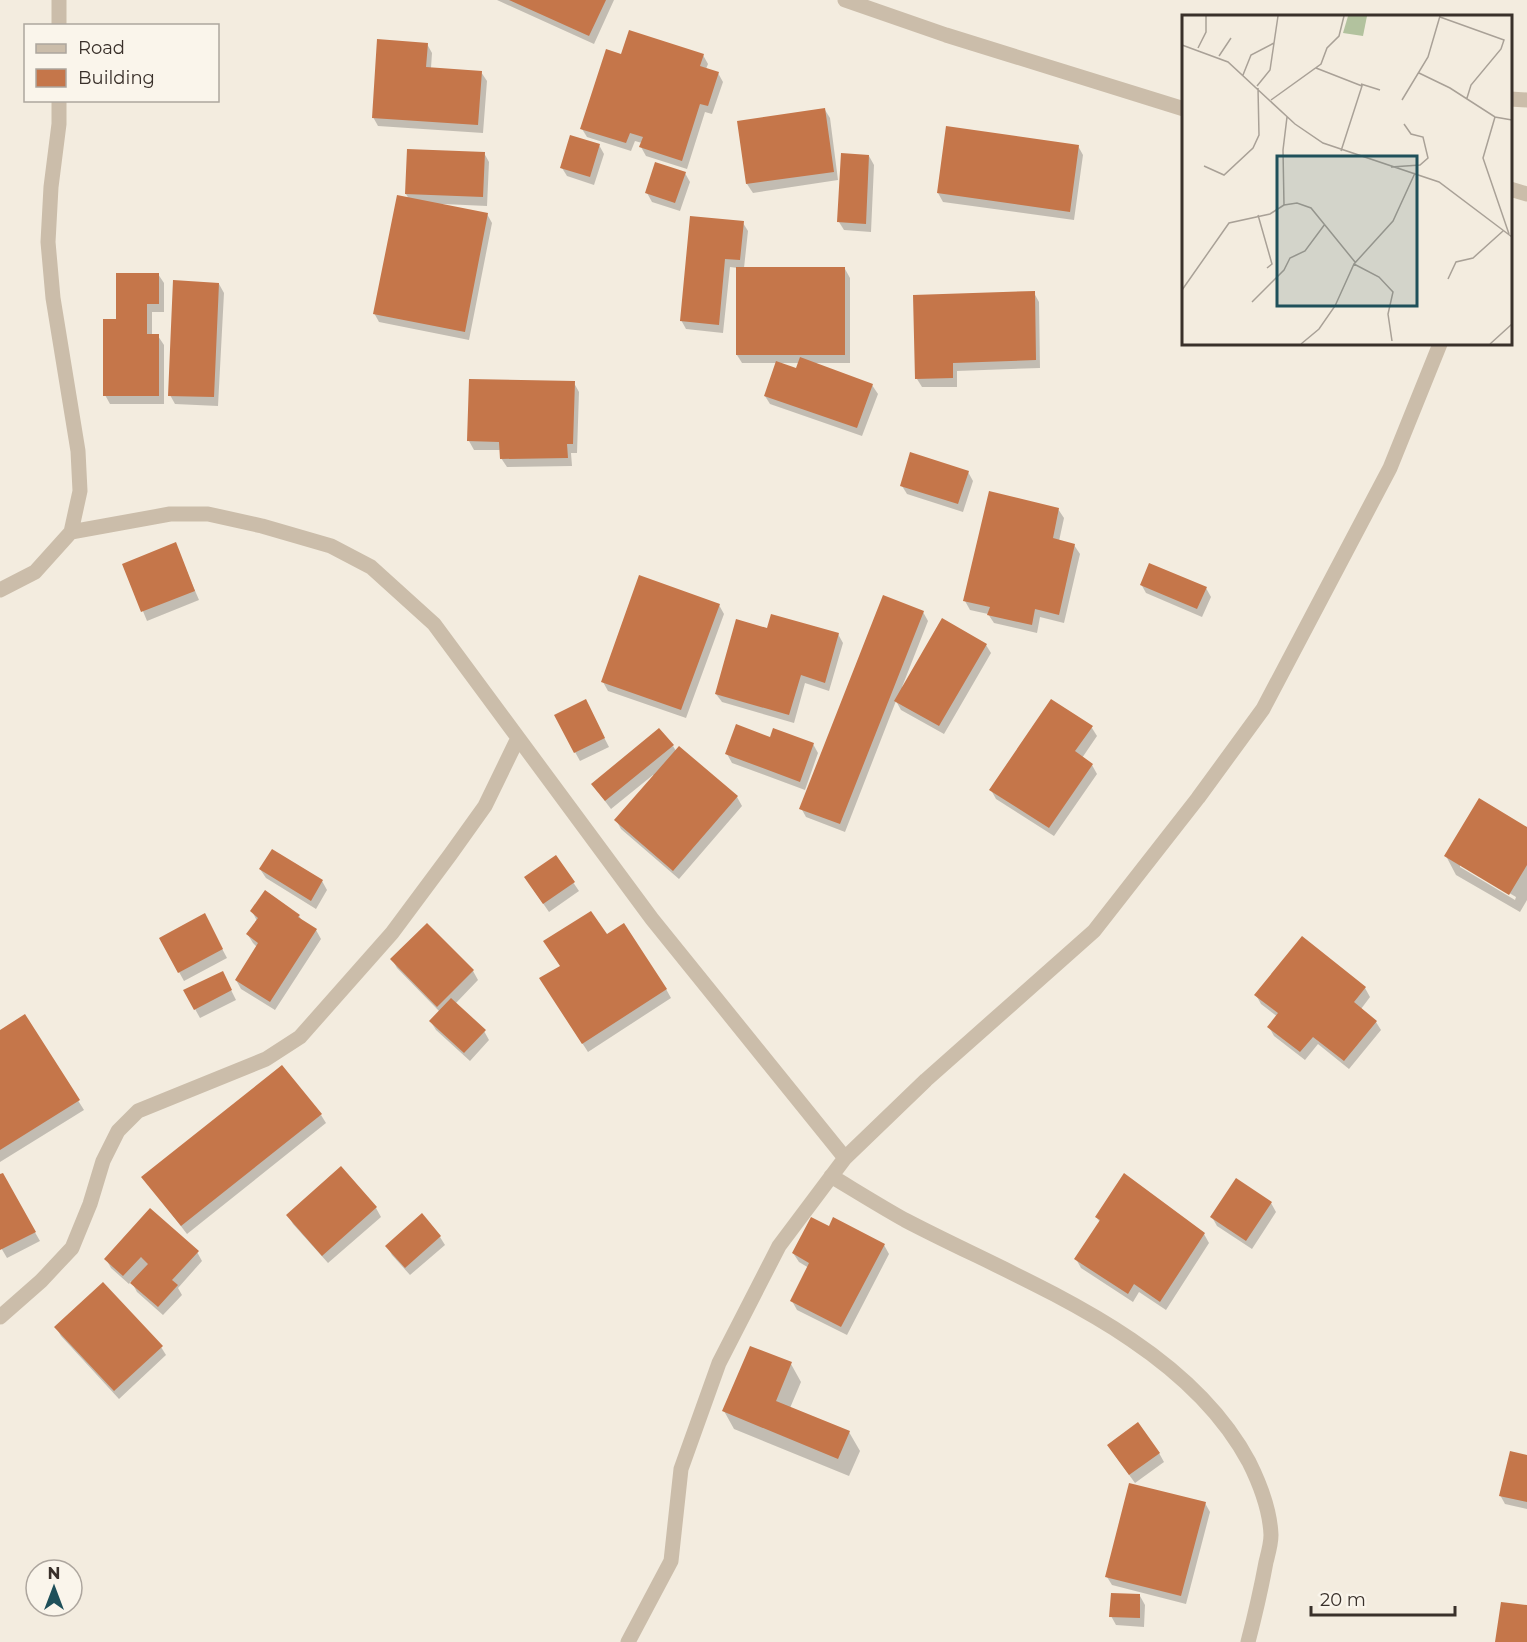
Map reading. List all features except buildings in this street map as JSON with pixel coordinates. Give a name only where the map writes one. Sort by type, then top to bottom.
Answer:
[{"type":"street","points":[[59,0],[59,24]]},
{"type":"street","points":[[845,0],[946,35],[1182,108]]},
{"type":"street","points":[[0,590],[35,572],[71,532],[80,491],[78,451],[54,298],[48,242],[59,102]]},
{"type":"street","points":[[1512,190],[1527,194]]},
{"type":"street","points":[[628,1642],[671,1561],[681,1469],[719,1363],[779,1246],[845,1158],[926,1080],[1094,931],[1205,789],[1263,709],[1390,468],[1440,345]]},
{"type":"street","points":[[71,532],[170,514],[208,514],[262,526],[331,546],[371,567],[434,624],[652,919],[845,1158]]},
{"type":"street","points":[[0,1317],[41,1281],[72,1248],[90,1204],[103,1161],[118,1131],[138,1112],[266,1059],[300,1037],[392,933],[450,855],[485,806],[518,738]]},
{"type":"street","points":[[831,1176],[904,1219],[1050,1291],[1112,1327],[1180,1376],[1220,1417],[1261,1485],[1271,1536],[1261,1593],[1248,1642]]}]
